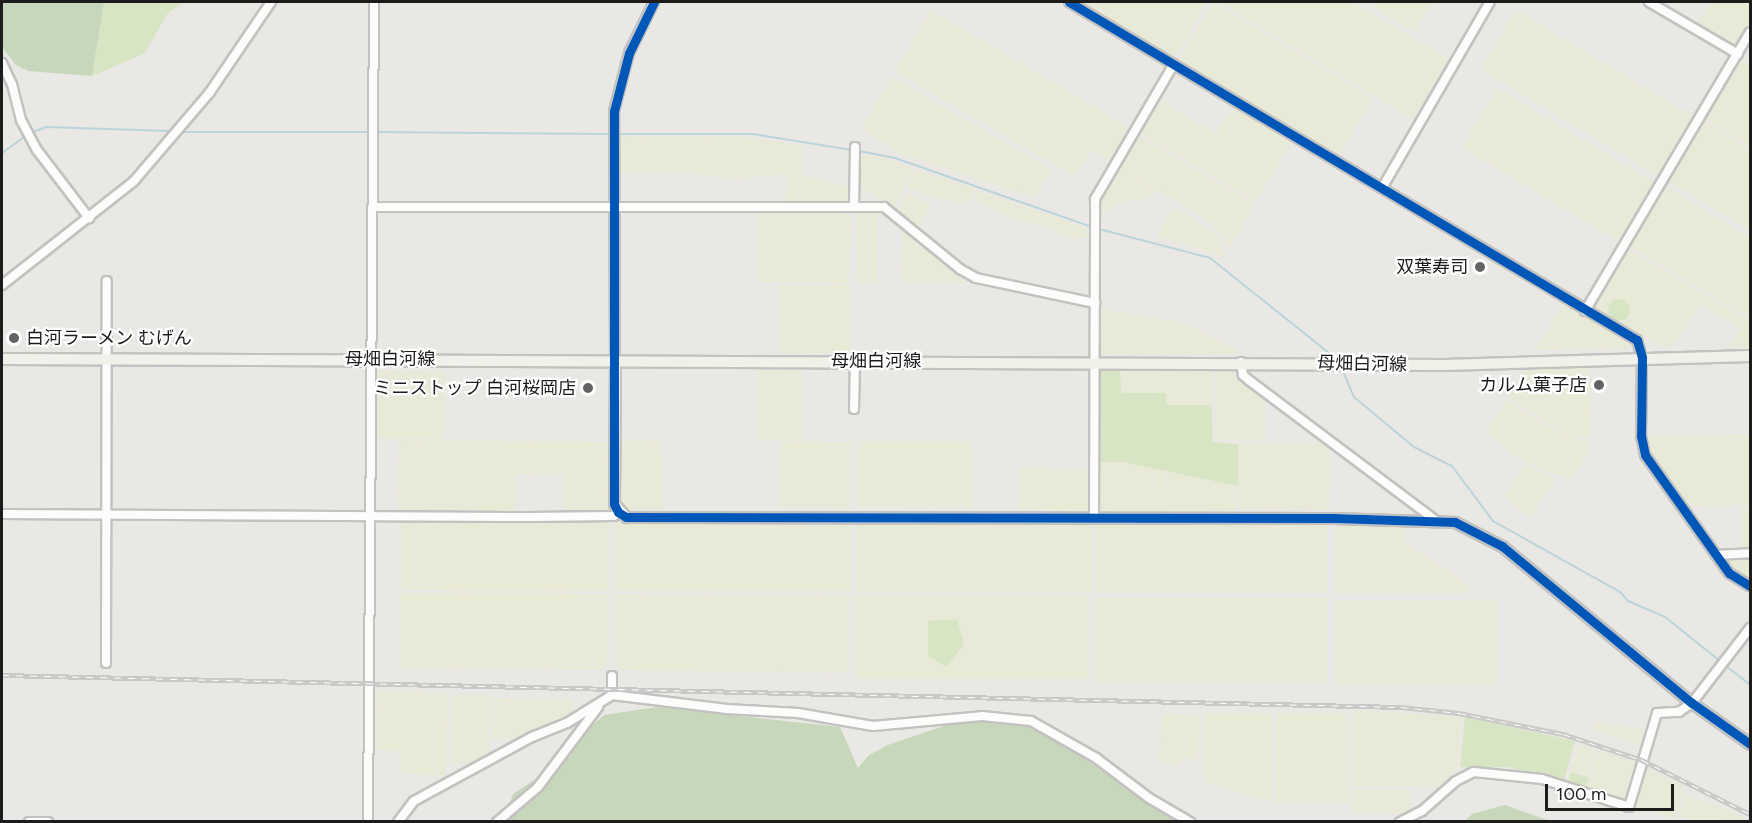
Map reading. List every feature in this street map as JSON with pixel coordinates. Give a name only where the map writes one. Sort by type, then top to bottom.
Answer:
[{"type":"main road","name":"母畑白河線","points":[[2,359],[855,361],[1096,364],[1242,362],[1445,365],[1642,357],[1750,356]]},
{"type":"street","points":[[2,285],[134,181],[210,92],[271,2]]},
{"type":"street","points":[[368,822],[374,2]]},
{"type":"street","points":[[654,2],[629,53],[614,111],[614,504],[618,512],[626,517],[1434,519],[1472,529],[1502,546],[1692,703],[1750,744]]},
{"type":"street","points":[[1069,2],[1637,340],[1642,357],[1641,436],[1645,456],[1729,573],[1750,586]]},
{"type":"street","points":[[1382,188],[1490,2]]},
{"type":"street","points":[[1649,2],[1738,54]]},
{"type":"street","points":[[1586,311],[1750,32]]},
{"type":"street","points":[[2,63],[12,84],[21,120],[38,150],[89,218]]},
{"type":"street","points":[[1094,518],[1095,199],[1174,64]]},
{"type":"street","points":[[854,207],[855,147]]},
{"type":"street","points":[[374,207],[887,208],[960,269],[976,278],[1095,303]]},
{"type":"street","points":[[106,663],[108,281]]},
{"type":"street","points":[[854,409],[855,361]]},
{"type":"street","points":[[1242,362],[1243,375],[1434,519]]},
{"type":"street","points":[[2,514],[614,516],[618,512]]},
{"type":"street","points":[[1716,555],[1750,553]]},
{"type":"street","points":[[1401,822],[1422,811],[1456,781],[1474,772],[1542,779],[1629,807],[1658,712],[1679,712],[1692,703],[1750,628]]},
{"type":"street","points":[[612,676],[612,695]]},
{"type":"street","points":[[398,822],[414,801],[600,704],[612,695],[727,710],[798,713],[873,726],[982,716],[1031,722],[1087,752],[1149,798],[1190,822]]},
{"type":"street","points":[[497,822],[538,788],[600,704]]},
{"type":"street","points":[[29,822],[48,822]]},
{"type":"green space","points":[[2,2],[104,2],[92,76],[28,71],[16,65],[2,47]]},
{"type":"green space","points":[[104,2],[184,2],[168,13],[144,54],[92,76]]},
{"type":"green space","points":[[1075,2],[1208,2],[1173,60]]},
{"type":"green space","points":[[1213,2],[1373,98],[1338,157],[1177,61]]},
{"type":"green space","points":[[1217,2],[1352,2],[1449,59],[1413,119]]},
{"type":"green space","points":[[1378,2],[1433,2],[1415,32],[1374,8]]},
{"type":"green space","points":[[1711,2],[1750,2],[1750,20],[1733,49],[1696,26]]},
{"type":"green space","points":[[931,10],[1132,129],[1113,162],[1091,150],[1075,177],[895,71]]},
{"type":"green space","points":[[1516,10],[1694,117],[1659,176],[1480,69]]},
{"type":"green space","points":[[1738,58],[1750,66],[1750,147],[1702,118]]},
{"type":"green space","points":[[892,77],[1052,170],[1035,198],[899,153],[861,128]]},
{"type":"green space","points":[[1497,88],[1656,183],[1620,242],[1461,147]]},
{"type":"green space","points":[[1157,98],[1216,134],[1233,106],[1292,141],[1256,202],[1137,132]]},
{"type":"green space","points":[[1702,120],[1750,149],[1750,230],[1666,180]]},
{"type":"green space","points":[[1136,134],[1255,204],[1230,248],[1214,224],[1117,165]]},
{"type":"green space","points":[[620,136],[748,137],[803,146],[802,175],[849,187],[850,202],[848,205],[785,206],[787,174],[733,179],[690,173],[620,173]]},
{"type":"green space","points":[[860,155],[881,157],[913,168],[894,208],[858,186]]},
{"type":"green space","points":[[1116,166],[1157,190],[1152,197],[1119,203],[1099,215],[1099,198]]},
{"type":"green space","points":[[914,169],[976,189],[967,204],[925,196],[907,186]]},
{"type":"green space","points":[[1662,184],[1750,238],[1750,319],[1626,244]]},
{"type":"green space","points":[[977,191],[1084,227],[1090,238],[1069,239],[1044,225],[1015,221],[975,200]]},
{"type":"green space","points":[[906,193],[931,204],[917,231],[897,215]]},
{"type":"green space","points":[[1174,207],[1216,234],[1225,257],[1157,236]]},
{"type":"green space","points":[[758,212],[850,214],[849,284],[757,282]]},
{"type":"green space","points":[[856,212],[878,212],[878,283],[856,283]]},
{"type":"green space","points":[[903,231],[964,280],[964,283],[902,283]]},
{"type":"green space","points":[[1625,247],[1750,321],[1750,348],[1728,347],[1740,328],[1700,304],[1673,347],[1664,347],[1622,324],[1627,320],[1609,308],[1608,315],[1590,305]]},
{"type":"green space","points":[[779,285],[850,285],[850,353],[779,353]]},
{"type":"green space","points":[[1619,299],[1627,302],[1630,310],[1627,318],[1619,321],[1611,318],[1608,310],[1611,302]]},
{"type":"green space","points":[[1564,303],[1630,345],[1628,349],[1535,350]]},
{"type":"green space","points":[[1097,308],[1185,323],[1238,351],[1236,354],[1098,355]]},
{"type":"green space","points":[[1590,366],[1591,436],[1569,437],[1508,398],[1526,367]]},
{"type":"green space","points":[[376,370],[445,371],[444,439],[375,438]]},
{"type":"green space","points":[[757,370],[802,370],[802,440],[757,440]]},
{"type":"green space","points":[[1098,370],[1120,371],[1121,393],[1166,393],[1166,405],[1212,405],[1213,442],[1238,444],[1238,486],[1123,462],[1096,462]]},
{"type":"green space","points":[[1120,371],[1212,371],[1212,405],[1166,405],[1166,393],[1120,393]]},
{"type":"green space","points":[[1215,371],[1234,371],[1235,377],[1265,399],[1265,440],[1215,440]]},
{"type":"green space","points":[[1506,400],[1568,438],[1590,439],[1589,452],[1569,480],[1524,462],[1486,433]]},
{"type":"green space","points":[[1750,434],[1750,505],[1685,506],[1648,455],[1647,435]]},
{"type":"green space","points":[[399,440],[608,442],[607,513],[563,512],[563,475],[516,474],[516,513],[398,511]]},
{"type":"green space","points":[[662,440],[663,509],[624,509],[619,504],[619,441]]},
{"type":"green space","points":[[780,441],[851,442],[850,508],[779,507]]},
{"type":"green space","points":[[857,441],[972,441],[972,507],[857,507]]},
{"type":"green space","points":[[1238,444],[1324,444],[1330,448],[1329,510],[1238,509]]},
{"type":"green space","points":[[1096,462],[1123,462],[1166,470],[1166,505],[1168,472],[1235,486],[1235,511],[1096,512]]},
{"type":"green space","points":[[1525,464],[1556,479],[1530,518],[1504,495]]},
{"type":"green space","points":[[1019,467],[1089,469],[1087,511],[1018,509]]},
{"type":"green space","points":[[1742,507],[1750,507],[1750,549],[1742,549]]},
{"type":"green space","points":[[401,520],[604,521],[610,523],[609,591],[401,590]]},
{"type":"green space","points":[[615,523],[851,523],[851,591],[615,591]]},
{"type":"green space","points":[[1095,524],[1328,524],[1328,592],[1095,592]]},
{"type":"green space","points":[[856,525],[1091,525],[1091,593],[856,593]]},
{"type":"green space","points":[[1335,526],[1404,526],[1404,541],[1467,583],[1470,593],[1335,593]]},
{"type":"green space","points":[[1750,556],[1750,583],[1733,573],[1722,557]]},
{"type":"green space","points":[[400,593],[610,594],[608,652],[604,670],[400,669]]},
{"type":"green space","points":[[615,594],[850,596],[850,673],[620,670],[615,656]]},
{"type":"green space","points":[[855,595],[1089,595],[1089,679],[855,679]]},
{"type":"green space","points":[[1095,598],[1328,598],[1328,683],[1095,683]]},
{"type":"green space","points":[[1335,600],[1497,600],[1497,685],[1335,685]]},
{"type":"green space","points":[[957,619],[964,644],[946,667],[928,656],[928,621]]},
{"type":"green space","points":[[377,691],[448,693],[446,776],[399,773],[400,751],[376,750]]},
{"type":"green space","points":[[452,695],[491,695],[489,755],[474,765],[451,763]]},
{"type":"green space","points":[[493,698],[570,699],[575,714],[527,736],[492,739]]},
{"type":"green space","points":[[657,707],[840,727],[858,768],[869,755],[888,745],[961,720],[1022,723],[1069,748],[1175,821],[504,822],[513,794],[570,756],[584,733],[604,715]]},
{"type":"green space","points":[[1353,710],[1462,717],[1457,768],[1441,787],[1353,787]]},
{"type":"green space","points":[[1162,713],[1200,715],[1198,760],[1181,758],[1180,765],[1158,763]]},
{"type":"green space","points":[[1204,713],[1273,713],[1273,802],[1204,782]]},
{"type":"green space","points":[[1277,713],[1348,713],[1348,803],[1277,803]]},
{"type":"green space","points":[[1465,717],[1575,741],[1564,781],[1507,767],[1460,767]]},
{"type":"green space","points":[[1599,722],[1646,730],[1641,745],[1590,728]]},
{"type":"green space","points":[[1579,744],[1596,750],[1587,776],[1570,770]]},
{"type":"green space","points":[[1598,750],[1637,762],[1626,798],[1620,801],[1586,790]]},
{"type":"green space","points":[[1643,768],[1684,785],[1677,819],[1636,807],[1632,800]]},
{"type":"green space","points":[[1571,772],[1589,778],[1585,790],[1567,784]]},
{"type":"green space","points":[[1352,789],[1411,790],[1411,814],[1352,813]]},
{"type":"green space","points":[[1685,795],[1728,810],[1750,821],[1679,818]]},
{"type":"green space","points":[[1505,805],[1550,821],[1465,821],[1472,814]]},
{"type":"waterway","points":[[33,132],[46,127],[169,131]]},
{"type":"waterway","points":[[183,132],[371,132]]},
{"type":"waterway","points":[[376,132],[611,134]]},
{"type":"waterway","points":[[616,134],[753,134],[852,150]]},
{"type":"waterway","points":[[2,153],[25,136]]},
{"type":"waterway","points":[[859,151],[895,158],[1092,227]]},
{"type":"waterway","points":[[1099,229],[1210,258],[1329,353]]},
{"type":"waterway","points":[[1342,369],[1354,397],[1414,447],[1452,466],[1493,521],[1620,592],[1628,601],[1665,617],[1720,661]]},
{"type":"waterway","points":[[1726,666],[1750,685]]},
{"type":"railway","points":[[2,675],[1401,707],[1459,713],[1563,734],[1642,760],[1750,814]]},
{"type":"cycle path","points":[[654,2],[629,53],[614,111],[614,504],[618,512],[626,517],[1334,518],[1455,522],[1502,546],[1692,703],[1750,744]]},
{"type":"cycle path","points":[[1069,2],[1637,340],[1642,357],[1641,436],[1645,455],[1729,573],[1750,586]]},
{"type":"place","name":"双葉寿司","points":[[1480,267]]},
{"type":"place","name":"白河ラーメン むげん","points":[[14,338]]},
{"type":"place","name":"カルム菓子店","points":[[1599,385]]},
{"type":"place","name":"ミニストップ 白河桜岡店","points":[[588,388]]}]
